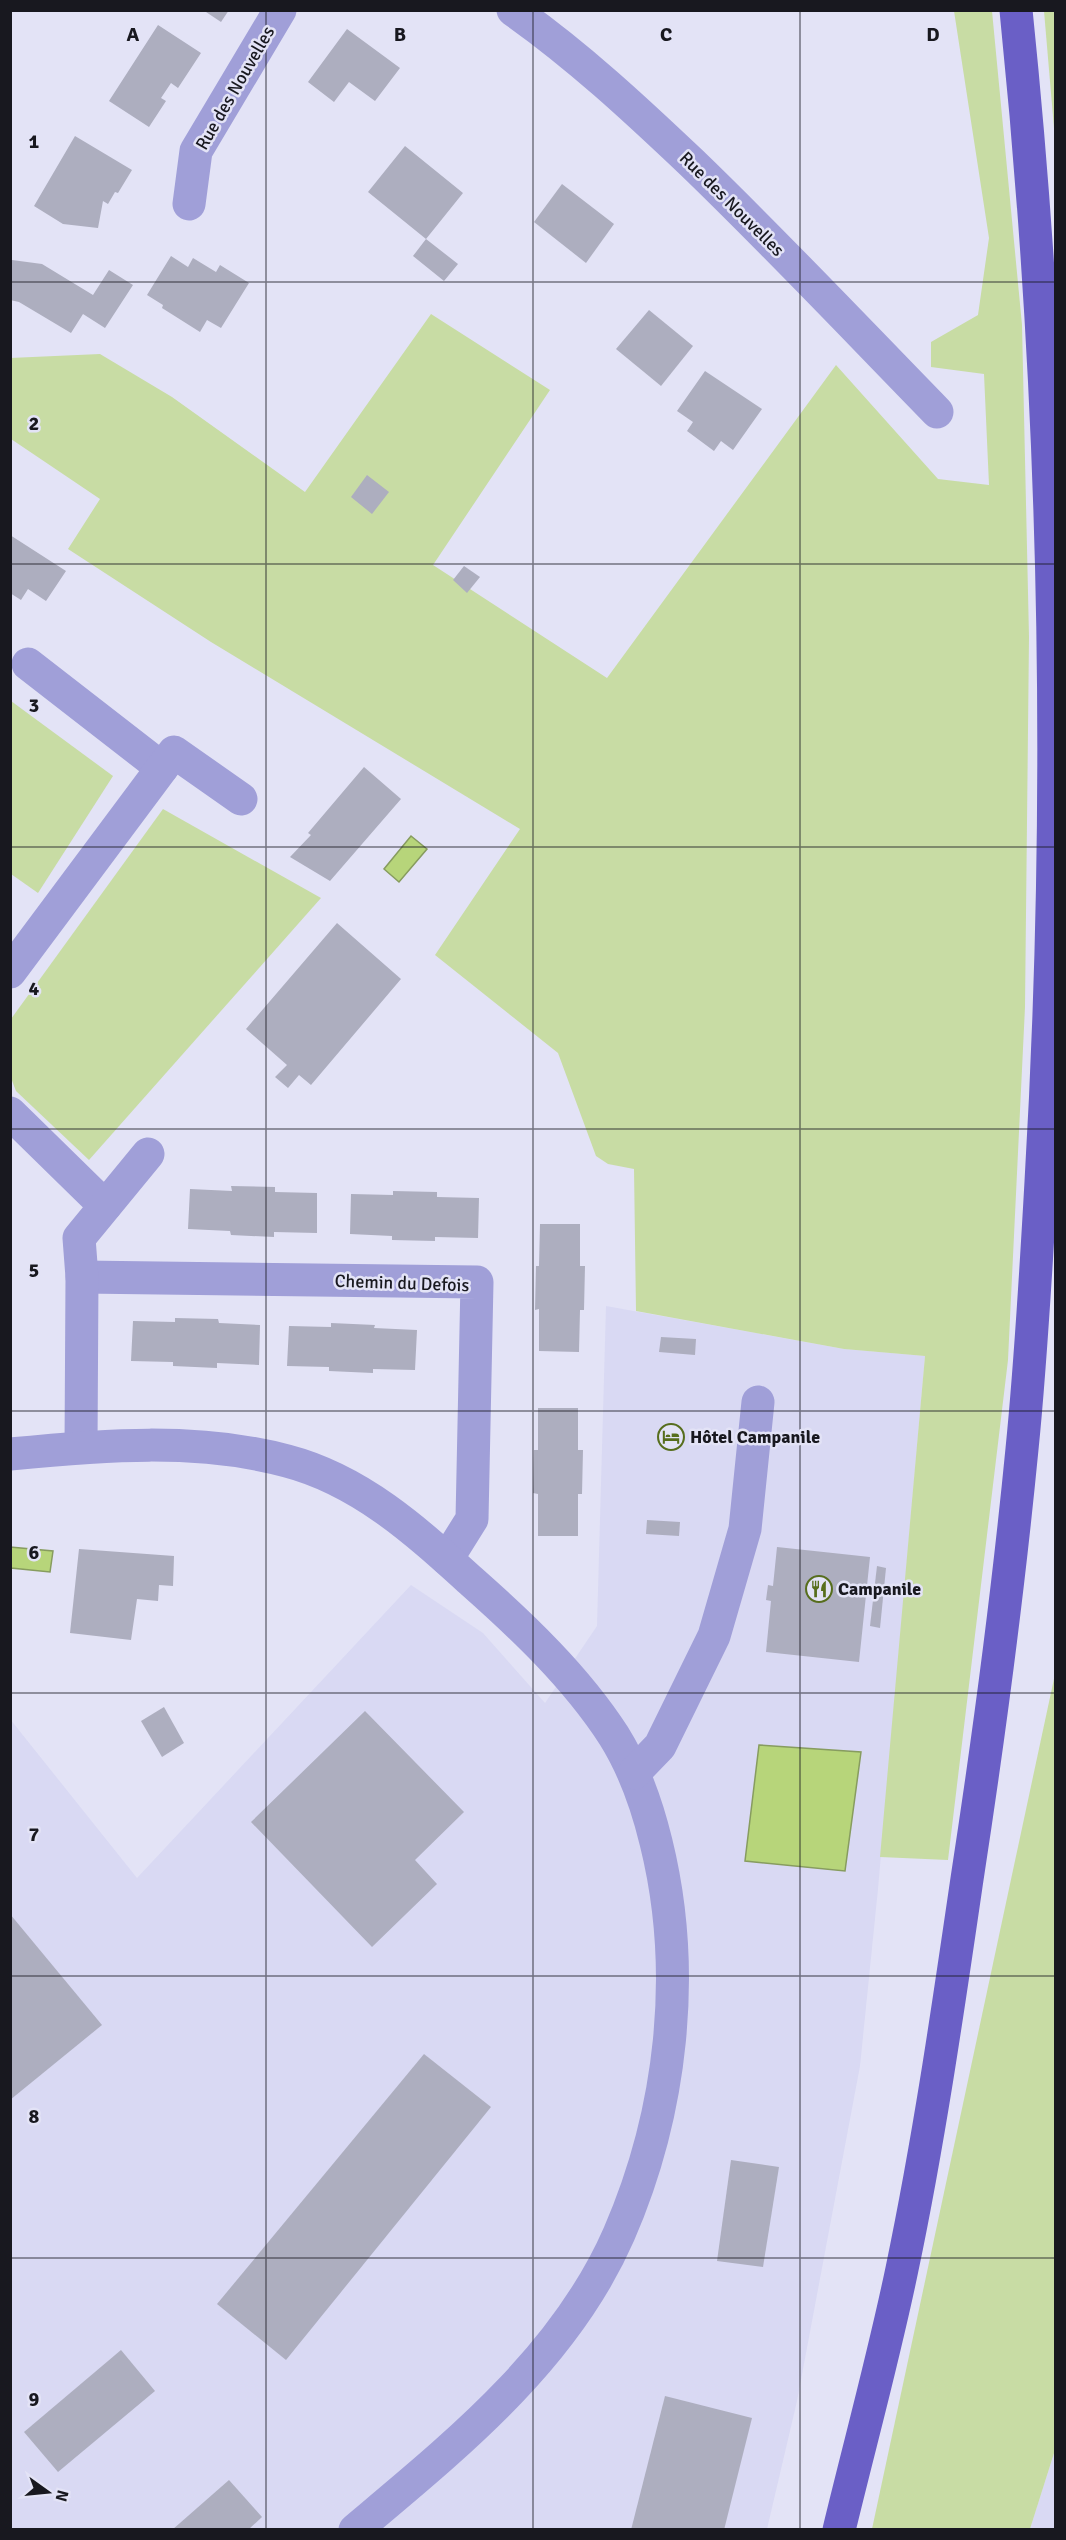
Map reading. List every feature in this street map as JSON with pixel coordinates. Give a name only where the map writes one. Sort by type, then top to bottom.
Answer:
[{"type":"main road","points":[[839,2529],[902,2269],[945,2026],[993,1712],[1033,1328],[1050,1034],[1055,758],[1048,440],[1028,127],[1016,10]]},
{"type":"street","name":"Rue des Nouvelles","points":[[189,204],[196,150],[280,10]]},
{"type":"street","name":"Rue des Nouvelles","points":[[513,10],[559,45],[663,136],[937,412]]},
{"type":"street","points":[[28,664],[162,768]]},
{"type":"street","points":[[10,972],[174,752],[241,799]]},
{"type":"street","points":[[10,1113],[105,1206]]},
{"type":"street","points":[[81,1447],[82,1277],[79,1238],[148,1154]]},
{"type":"street","name":"Chemin du Defois","points":[[82,1277],[477,1282],[472,1519],[447,1559]]},
{"type":"street","points":[[634,1773],[660,1746],[714,1636],[745,1529],[758,1402]]},
{"type":"street","points":[[10,1454],[81,1447],[189,1446],[240,1451],[289,1461],[333,1478],[371,1498],[447,1559],[548,1654],[614,1736],[634,1773],[649,1814],[663,1869],[671,1924],[673,1981],[670,2037],[653,2138],[619,2234],[575,2314],[514,2387],[442,2455],[355,2529]]},
{"type":"shaded area","points":[[954,11],[992,11],[1022,325],[1029,637],[1025,1007],[1008,1360],[948,1860],[880,1857],[925,1356],[844,1349],[636,1311],[634,1169],[608,1164],[596,1156],[558,1053],[435,955],[520,829],[211,642],[68,549],[100,499],[11,439],[10,358],[100,354],[172,397],[305,492],[431,314],[550,390],[433,565],[607,678],[836,365],[938,479],[989,485],[984,374],[931,367],[931,342],[978,315],[989,238]]},
{"type":"shaded area","points":[[1044,11],[1055,11],[1055,140]]},
{"type":"shaded area","points":[[11,701],[113,776],[38,893],[11,874]]},
{"type":"shaded area","points":[[163,809],[321,898],[89,1160],[16,1091],[11,1078],[11,1019]]},
{"type":"shaded area","points":[[411,836],[427,849],[399,882],[384,869]]},
{"type":"shaded area","points":[[606,1306],[844,1349],[925,1356],[860,2066],[797,2401],[767,2529],[11,2529],[10,1719],[137,1878],[411,1585],[483,1633],[545,1703],[597,1626]]},
{"type":"shaded area","points":[[10,1547],[53,1551],[50,1572],[11,1568]]},
{"type":"shaded area","points":[[1055,1674],[1055,2450],[1030,2529],[872,2529]]},
{"type":"shaded area","points":[[759,1745],[861,1752],[845,1871],[745,1861]]},
{"type":"shaded area","points":[[1055,2450],[1055,2529],[1030,2529]]},
{"type":"building","points":[[203,10],[229,10],[221,22]]},
{"type":"building","points":[[158,25],[201,53],[178,88],[171,83],[161,98],[166,101],[149,127],[109,101]]},
{"type":"building","points":[[347,29],[400,68],[375,101],[349,82],[334,102],[308,82]]},
{"type":"building","points":[[75,136],[132,170],[118,193],[115,192],[108,204],[103,201],[98,228],[63,224],[34,206]]},
{"type":"building","points":[[405,146],[463,193],[426,239],[368,192]]},
{"type":"building","points":[[562,184],[614,224],[586,263],[534,222]]},
{"type":"building","points":[[426,239],[458,264],[444,281],[413,256]]},
{"type":"building","points":[[171,256],[188,267],[193,258],[216,272],[220,265],[249,283],[221,328],[207,320],[200,332],[162,308],[163,305],[147,295]]},
{"type":"building","points":[[12,260],[42,264],[93,295],[109,270],[133,285],[105,328],[83,314],[71,333],[19,302],[10,300]]},
{"type":"building","points":[[649,310],[693,346],[661,386],[616,349]]},
{"type":"building","points":[[705,371],[762,409],[733,450],[721,441],[714,451],[687,431],[693,422],[677,411]]},
{"type":"building","points":[[367,475],[389,492],[372,514],[351,497]]},
{"type":"building","points":[[10,535],[66,571],[46,601],[28,589],[21,600],[10,593]]},
{"type":"building","points":[[464,566],[480,577],[467,593],[453,580]]},
{"type":"building","points":[[364,767],[401,799],[330,881],[290,857],[311,835],[308,833]]},
{"type":"building","points":[[337,923],[401,979],[311,1085],[299,1075],[288,1088],[275,1077],[287,1065],[246,1029]]},
{"type":"building","points":[[231,1186],[275,1187],[275,1192],[317,1193],[317,1233],[274,1232],[274,1237],[231,1235],[230,1231],[188,1229],[190,1189],[232,1191]]},
{"type":"building","points":[[393,1191],[437,1192],[437,1197],[479,1198],[478,1238],[435,1237],[435,1241],[392,1240],[392,1236],[350,1234],[351,1194],[393,1195]]},
{"type":"building","points":[[540,1224],[580,1224],[580,1266],[585,1266],[584,1310],[580,1310],[579,1352],[539,1351],[539,1309],[535,1310]]},
{"type":"building","points":[[175,1318],[218,1319],[219,1323],[260,1325],[259,1365],[217,1363],[217,1368],[173,1366],[173,1362],[131,1361],[133,1321],[175,1322]]},
{"type":"building","points":[[331,1323],[417,1330],[415,1370],[373,1369],[373,1373],[329,1371],[329,1367],[287,1366],[289,1326],[331,1327]]},
{"type":"building","points":[[661,1337],[696,1339],[695,1355],[659,1352]]},
{"type":"building","points":[[538,1408],[578,1408],[578,1450],[583,1450],[582,1494],[578,1494],[578,1536],[538,1536],[538,1494],[533,1493],[534,1450],[538,1450]]},
{"type":"building","points":[[647,1520],[680,1522],[679,1536],[646,1534]]},
{"type":"building","points":[[777,1547],[870,1557],[859,1662],[766,1652],[771,1601],[766,1600],[768,1585],[773,1586]]},
{"type":"building","points":[[79,1549],[174,1556],[173,1586],[159,1585],[158,1601],[137,1599],[131,1640],[70,1633]]},
{"type":"building","points":[[877,1566],[886,1568],[880,1628],[870,1626]]},
{"type":"building","points":[[164,1707],[184,1743],[162,1757],[141,1721]]},
{"type":"building","points":[[365,1711],[464,1812],[415,1860],[437,1884],[372,1947],[251,1822]]},
{"type":"building","points":[[10,1914],[102,2025],[10,2100]]},
{"type":"building","points":[[424,2054],[491,2107],[286,2360],[217,2304]]},
{"type":"building","points":[[731,2160],[779,2167],[763,2267],[717,2261]]},
{"type":"building","points":[[121,2350],[155,2391],[58,2472],[24,2432]]},
{"type":"building","points":[[665,2396],[752,2418],[724,2530],[631,2530]]},
{"type":"building","points":[[229,2480],[262,2517],[248,2530],[172,2530]]},
{"type":"place","name":"Hôtel Campanile","points":[[671,1437]]},
{"type":"place","name":"Campanile","points":[[819,1589]]}]
